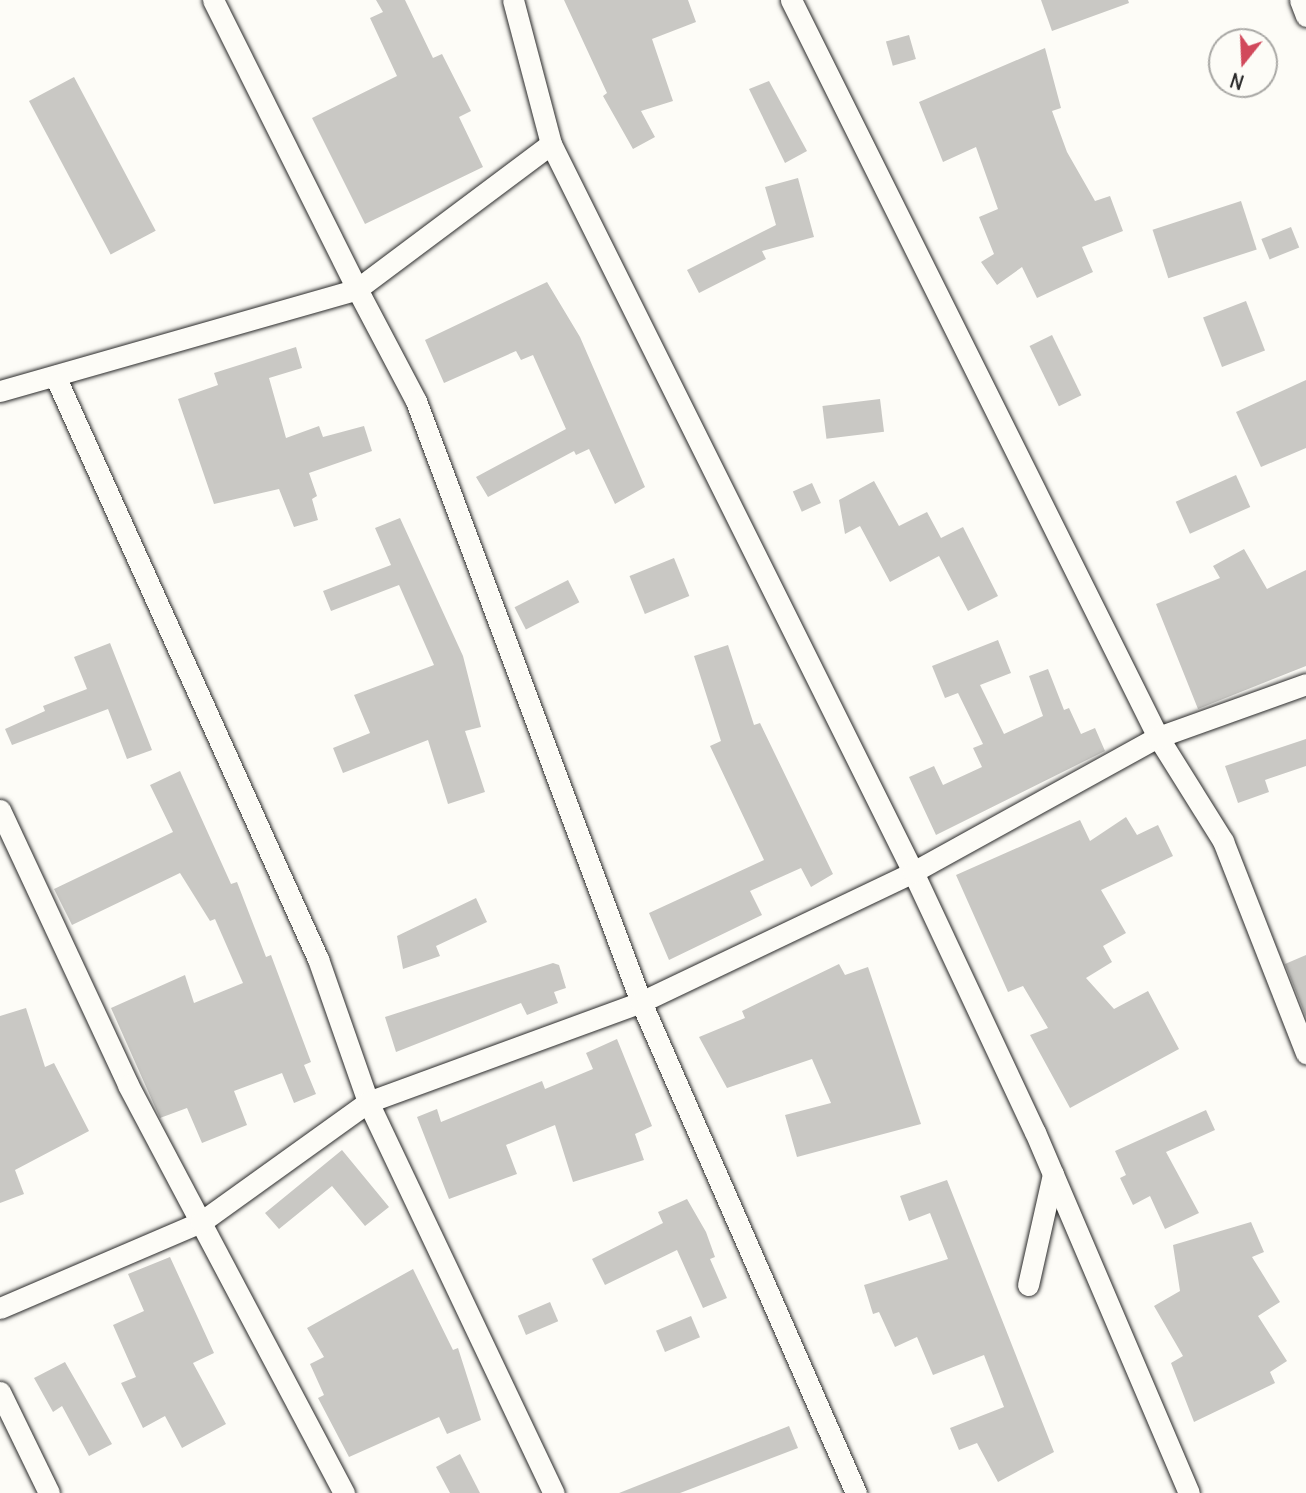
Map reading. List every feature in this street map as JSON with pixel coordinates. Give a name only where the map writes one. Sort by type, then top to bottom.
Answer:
[{"type":"street","points":[[213,0],[416,401],[640,1002],[856,1493]]},
{"type":"street","points":[[513,0],[551,144],[913,872],[1053,1174],[1189,1493]]},
{"type":"street","points":[[791,0],[1158,737],[1223,842],[1306,1053]]},
{"type":"street","points":[[1300,0],[1306,16]]},
{"type":"street","points":[[0,391],[357,289],[551,144]]},
{"type":"street","points":[[55,376],[318,959],[368,1102],[554,1493]]},
{"type":"street","points":[[0,1308],[201,1222],[368,1102],[640,1002],[913,872],[1158,737],[1306,684]]},
{"type":"street","points":[[0,810],[128,1085],[344,1493]]},
{"type":"street","points":[[1028,1285],[1053,1174]]},
{"type":"street","points":[[0,1392],[49,1493]]},
{"type":"building","points":[[376,0],[405,0],[433,58],[442,54],[471,111],[459,117],[483,167],[365,224],[312,118],[397,76],[370,18],[383,12]]},
{"type":"building","points":[[564,0],[688,0],[696,22],[652,39],[673,101],[641,111],[655,137],[633,149],[603,96],[607,93]]},
{"type":"building","points":[[1041,0],[1128,0],[1129,3],[1052,31]]},
{"type":"building","points":[[909,35],[916,59],[893,66],[886,42]]},
{"type":"building","points":[[1045,48],[1061,108],[1052,111],[1067,152],[1095,201],[1110,196],[1123,231],[1082,247],[1093,272],[1037,298],[1022,267],[997,285],[981,262],[994,254],[979,217],[998,209],[976,147],[943,162],[919,102]]},
{"type":"building","points":[[74,77],[156,231],[111,255],[29,101]]},
{"type":"building","points":[[769,81],[807,151],[785,163],[749,89]]},
{"type":"building","points":[[798,178],[814,237],[762,251],[766,259],[699,293],[687,270],[776,225],[765,187]]},
{"type":"building","points":[[1241,201],[1257,250],[1168,278],[1153,230]]},
{"type":"building","points":[[1291,227],[1299,247],[1270,259],[1261,239]]},
{"type":"building","points":[[547,282],[580,337],[645,487],[615,504],[589,449],[576,455],[574,451],[488,497],[476,477],[566,429],[533,355],[521,360],[516,351],[444,383],[425,340]]},
{"type":"building","points":[[1246,301],[1265,350],[1222,367],[1203,317]]},
{"type":"building","points":[[1052,335],[1081,395],[1059,406],[1030,346]]},
{"type":"building","points":[[296,347],[302,368],[269,378],[286,438],[319,426],[323,437],[364,426],[372,451],[309,473],[317,496],[312,499],[318,520],[294,527],[279,489],[214,504],[178,399],[218,385],[214,373]]},
{"type":"building","points":[[1306,380],[1306,448],[1261,467],[1236,412]]},
{"type":"building","points":[[880,399],[884,432],[826,439],[822,406]]},
{"type":"building","points":[[1236,475],[1250,507],[1190,534],[1176,502]]},
{"type":"building","points":[[874,481],[899,526],[927,512],[941,538],[963,527],[998,596],[968,611],[939,556],[890,582],[860,526],[845,534],[839,500]]},
{"type":"building","points":[[812,483],[821,503],[802,512],[793,492]]},
{"type":"building","points":[[400,518],[463,656],[481,727],[465,731],[485,792],[448,804],[428,740],[343,773],[333,748],[370,733],[354,695],[434,665],[399,585],[331,611],[323,591],[391,565],[375,528]]},
{"type":"building","points":[[1244,549],[1267,589],[1306,570],[1306,666],[1198,709],[1156,604],[1220,578],[1213,566]]},
{"type":"building","points":[[674,558],[689,596],[645,614],[629,576]]},
{"type":"building","points":[[568,580],[579,602],[526,630],[515,607]]},
{"type":"building","points":[[998,640],[1011,673],[980,685],[1004,734],[1043,716],[1029,676],[1048,669],[1064,710],[1069,708],[1081,734],[1095,728],[1105,751],[936,835],[909,777],[934,766],[943,785],[982,767],[973,748],[983,744],[958,693],[945,698],[932,666]]},
{"type":"building","points":[[110,643],[152,750],[127,759],[108,709],[12,745],[5,729],[45,711],[43,706],[87,689],[74,657]]},
{"type":"building","points":[[728,645],[754,725],[760,723],[833,874],[811,887],[801,868],[750,891],[762,915],[669,960],[649,913],[764,860],[710,746],[721,741],[694,656]]},
{"type":"building","points":[[1306,739],[1306,766],[1265,780],[1269,792],[1238,803],[1225,766]]},
{"type":"building","points":[[180,771],[231,884],[237,882],[266,957],[271,955],[311,1062],[304,1065],[316,1094],[294,1103],[282,1073],[234,1091],[247,1125],[202,1143],[187,1108],[160,1118],[111,1008],[185,975],[194,1003],[243,983],[215,919],[210,921],[180,873],[72,925],[54,889],[173,832],[150,785]]},
{"type":"building","points":[[1126,817],[1137,835],[1158,825],[1173,856],[1101,890],[1126,933],[1103,946],[1112,962],[1086,978],[1114,1009],[1148,991],[1179,1049],[1070,1108],[1030,1035],[1048,1028],[1023,986],[1008,992],[956,875],[1080,820],[1090,841]]},
{"type":"building","points":[[476,898],[487,922],[436,946],[440,956],[403,969],[397,936]]},
{"type":"building","points":[[1306,955],[1306,1017],[1285,964]]},
{"type":"building","points":[[553,963],[559,965],[566,988],[554,992],[558,1003],[527,1015],[521,1003],[396,1052],[385,1017]]},
{"type":"building","points":[[839,964],[845,975],[868,967],[921,1124],[797,1157],[785,1115],[831,1103],[812,1059],[727,1088],[699,1037],[745,1018],[742,1011]]},
{"type":"building","points":[[26,1008],[45,1067],[54,1063],[89,1131],[15,1170],[24,1194],[0,1203],[0,1016]]},
{"type":"building","points":[[617,1039],[652,1126],[635,1134],[644,1160],[573,1182],[555,1125],[506,1145],[517,1174],[449,1199],[417,1117],[437,1109],[441,1122],[542,1081],[545,1089],[593,1069],[586,1053]]},
{"type":"building","points":[[1206,1110],[1215,1130],[1166,1152],[1199,1213],[1165,1229],[1150,1196],[1133,1205],[1120,1178],[1126,1175],[1115,1151]]},
{"type":"building","points":[[342,1150],[389,1207],[365,1226],[332,1186],[279,1229],[265,1213]]},
{"type":"building","points":[[947,1180],[1054,1452],[998,1482],[977,1443],[959,1450],[950,1428],[1004,1407],[984,1355],[933,1375],[917,1337],[895,1347],[879,1312],[873,1314],[864,1285],[948,1259],[930,1213],[909,1221],[900,1196]]},
{"type":"building","points":[[687,1199],[706,1232],[715,1257],[710,1259],[727,1298],[703,1308],[677,1250],[605,1285],[592,1259],[663,1223],[658,1212]]},
{"type":"building","points":[[1251,1222],[1264,1252],[1252,1257],[1280,1302],[1258,1316],[1287,1361],[1270,1372],[1275,1383],[1194,1422],[1171,1363],[1183,1356],[1154,1306],[1180,1291],[1173,1245]]},
{"type":"building","points":[[170,1257],[214,1353],[193,1363],[226,1424],[182,1448],[165,1416],[143,1428],[121,1383],[136,1377],[113,1325],[144,1311],[128,1274]]},
{"type":"building","points":[[413,1269],[453,1350],[458,1348],[481,1420],[447,1434],[439,1417],[349,1457],[318,1398],[324,1395],[310,1364],[324,1357],[307,1328]]},
{"type":"building","points":[[550,1302],[558,1321],[526,1335],[518,1316]]},
{"type":"building","points":[[691,1316],[700,1337],[665,1352],[656,1331]]},
{"type":"building","points":[[65,1362],[112,1444],[89,1456],[62,1406],[53,1412],[34,1378]]},
{"type":"building","points":[[789,1426],[798,1448],[680,1493],[619,1493]]},
{"type":"building","points":[[460,1454],[480,1493],[450,1493],[436,1467]]}]
